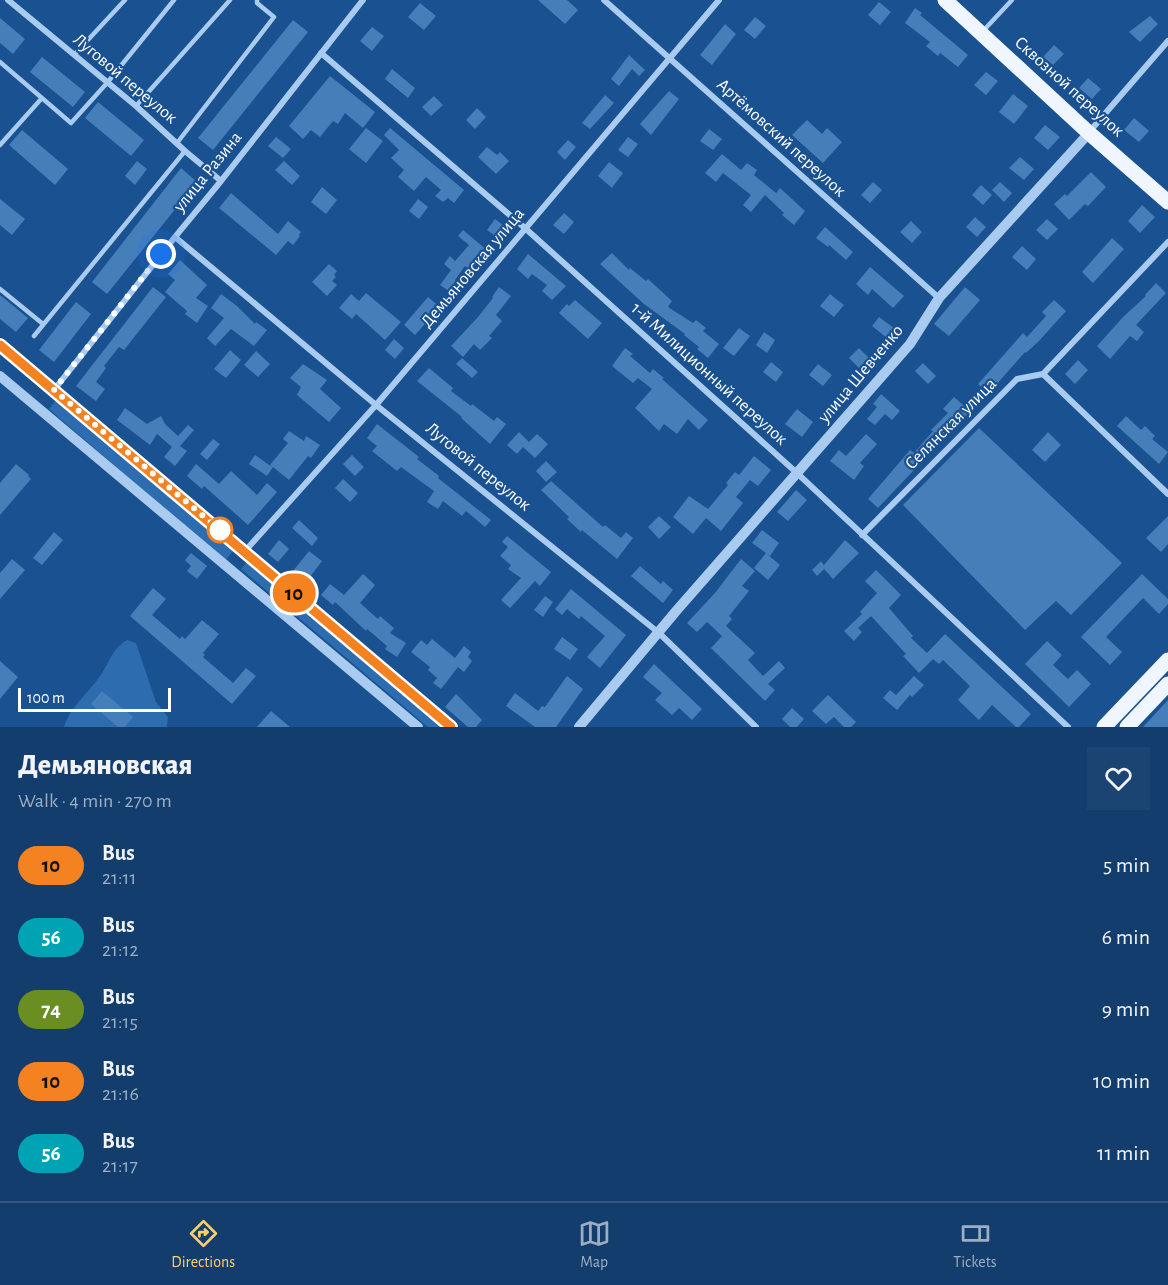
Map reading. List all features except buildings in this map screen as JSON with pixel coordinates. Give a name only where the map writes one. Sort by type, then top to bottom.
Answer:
[{"type":"main road","name":"Сквозной переулок","points":[[945,0],[1089,133],[1168,202]]},
{"type":"main road","points":[[1104,727],[1168,660]]},
{"type":"main road","points":[[1127,727],[1168,684]]},
{"type":"street","name":"Луговой переулок","points":[[8,0],[136,106],[221,181]]},
{"type":"street","name":"улица Разина","points":[[54,390],[363,0]]},
{"type":"street","name":"Артёмовский переулок","points":[[604,0],[939,298]]},
{"type":"street","name":"Демьяновская улица","points":[[245,552],[376,405],[719,0]]},
{"type":"street","name":"улица Шевченко","points":[[579,727],[910,344],[939,298],[1089,133],[1168,41]]},
{"type":"street","name":"1-й Милиционный переулок","points":[[321,53],[526,229],[798,474],[1068,727]]},
{"type":"street","name":"Луговой переулок","points":[[175,237],[376,405],[659,633],[756,727]]},
{"type":"street","points":[[1168,242],[1042,374],[1168,494]]},
{"type":"street","points":[[0,345],[451,727]]},
{"type":"street","name":"Селянская улица","points":[[862,535],[1017,379],[1042,374]]},
{"type":"street","points":[[0,376],[418,727]]},
{"type":"lane","points":[[74,55],[125,0]]},
{"type":"lane","points":[[0,62],[71,123],[107,83],[174,0]]},
{"type":"lane","points":[[136,106],[230,0]]},
{"type":"lane","points":[[177,142],[274,17],[257,3],[257,0]]},
{"type":"lane","points":[[981,33],[1012,0]]},
{"type":"lane","points":[[0,145],[42,98]]},
{"type":"lane","points":[[34,336],[185,151]]},
{"type":"lane","points":[[0,289],[43,324]]},
{"type":"shaded area","points":[[57,399],[233,551],[225,561],[49,409]]},
{"type":"shaded area","points":[[247,562],[445,727],[428,727],[241,569]]},
{"type":"shaded area","points":[[127,640],[136,643],[156,702],[168,717],[167,727],[64,727],[71,712],[97,680],[115,651]]},
{"type":"bus line","name":"10","points":[[0,345],[451,727]]},
{"type":"route","points":[[161,254],[54,390],[228,537],[220,530]]}]
